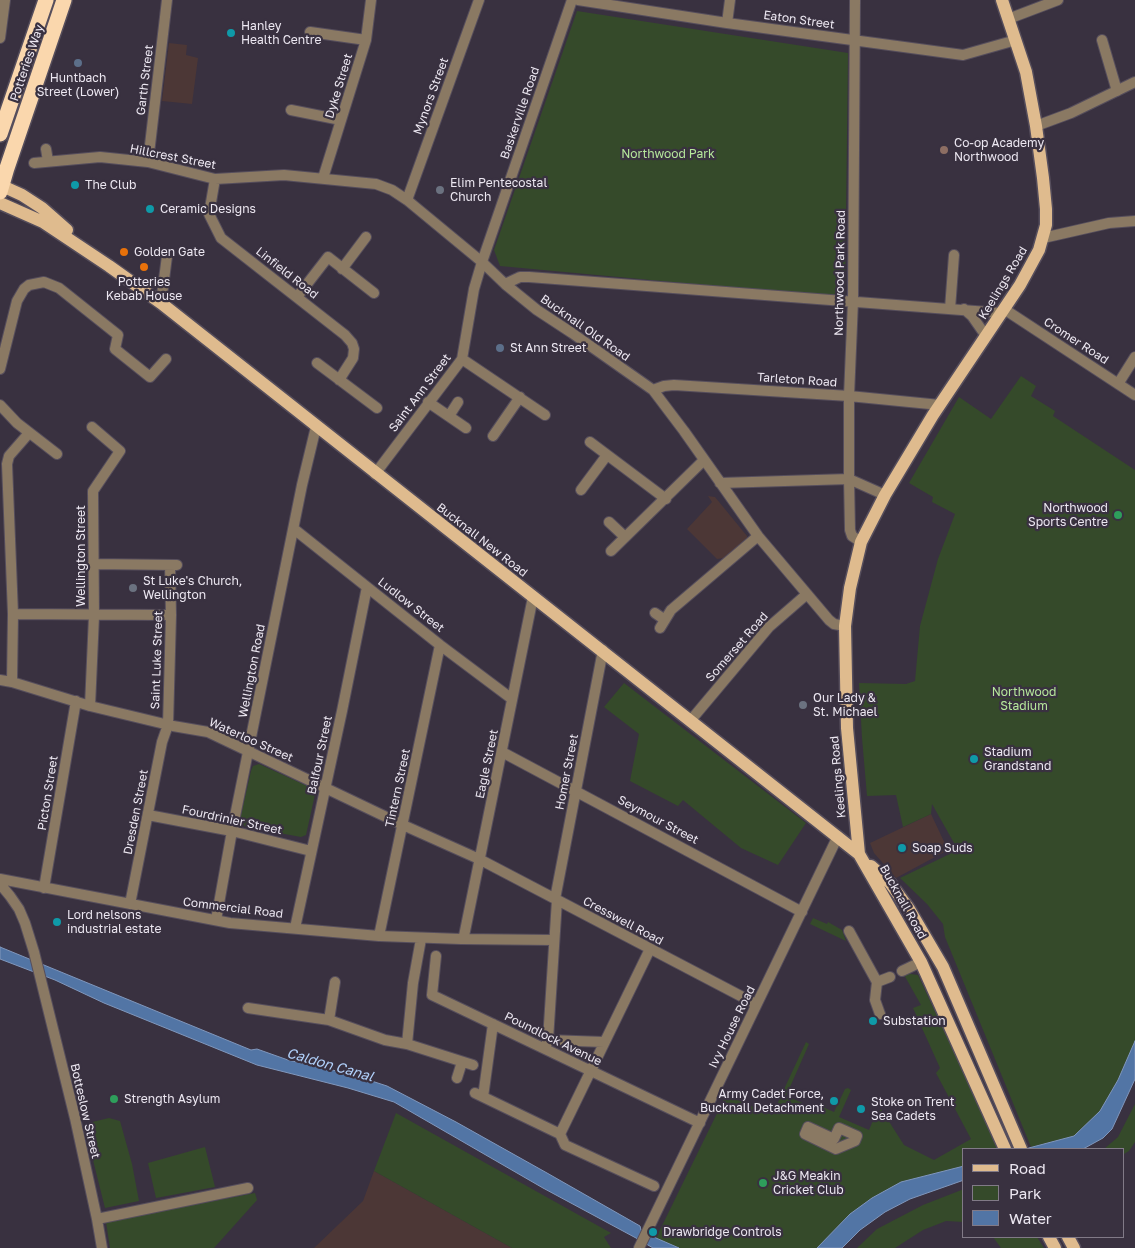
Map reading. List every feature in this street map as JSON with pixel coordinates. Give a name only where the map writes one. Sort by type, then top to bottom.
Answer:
[{"type":"highway","name":"Potteries Way","points":[[0,134],[46,0]]},
{"type":"highway","name":"Potteries Way","points":[[1,187],[64,0]]},
{"type":"main road","name":"Keelings Road","points":[[861,857],[847,728],[845,626],[850,588],[861,542],[885,495],[940,405],[1020,286],[1039,250],[1046,224],[1046,209],[1036,126],[1026,72],[1002,0]]},
{"type":"main road","name":"Bucknall New Road","points":[[1,187],[42,208],[109,266]]},
{"type":"main road","name":"Bucknall New Road","points":[[0,203],[43,222],[161,303],[375,474],[603,650],[838,836],[861,857]]},
{"type":"main road","name":"Bucknall Road","points":[[861,857],[920,962],[1002,1144]]},
{"type":"main road","name":"Bucknall Road","points":[[861,857],[890,883],[926,936],[944,967],[1020,1148]]},
{"type":"street","points":[[0,38],[5,0]]},
{"type":"street","name":"Garth Street","points":[[148,162],[166,0]]},
{"type":"street","name":"Dyke Street","points":[[323,178],[366,40],[371,0]]},
{"type":"street","name":"Mynors Street","points":[[407,200],[479,0]]},
{"type":"street","name":"Baskerville Road","points":[[482,262],[572,0]]},
{"type":"street","name":"Eaton Street","points":[[578,0],[727,23],[963,55],[1016,40]]},
{"type":"street","points":[[727,23],[730,0]]},
{"type":"street","name":"Northwood Park Road","points":[[855,0],[853,301],[849,396],[849,479],[850,530],[852,536],[861,542]]},
{"type":"street","points":[[1008,18],[1058,0]]},
{"type":"street","points":[[310,32],[366,40]]},
{"type":"street","points":[[1102,40],[1117,91]]},
{"type":"street","points":[[1036,126],[1071,114],[1135,82]]},
{"type":"street","points":[[291,110],[341,120]]},
{"type":"street","points":[[46,149],[48,161]]},
{"type":"street","name":"Hillcrest Street","points":[[34,163],[100,157],[148,162],[215,179],[233,179]]},
{"type":"street","name":"Bucknall Old Road","points":[[233,179],[284,175],[376,184],[392,190],[407,200],[537,310],[653,390],[758,536],[829,620],[834,624],[845,626]]},
{"type":"street","name":"Linfield Road","points":[[215,179],[209,214],[220,238],[345,335],[352,344],[354,349],[353,358],[339,380]]},
{"type":"street","points":[[1043,238],[1108,223],[1135,221]]},
{"type":"street","points":[[342,268],[366,237]]},
{"type":"street","points":[[950,309],[954,255]]},
{"type":"street","points":[[161,303],[167,256]]},
{"type":"street","points":[[297,297],[328,257],[374,294]]},
{"type":"street","name":"Saint Ann Street","points":[[375,474],[462,359],[474,289],[482,262]]},
{"type":"street","points":[[505,284],[520,278],[530,277],[853,301],[964,310],[975,313],[1003,311]]},
{"type":"street","points":[[0,369],[17,301],[29,285],[44,282],[59,288],[118,335],[115,349],[150,377],[166,360]]},
{"type":"street","name":"Cromer Road","points":[[1003,311],[1135,395]]},
{"type":"street","points":[[975,313],[986,336]]},
{"type":"street","points":[[1118,384],[1135,357]]},
{"type":"street","points":[[462,359],[545,415]]},
{"type":"street","points":[[317,364],[377,408]]},
{"type":"street","name":"Tarleton Road","points":[[653,390],[674,385],[849,396],[940,405]]},
{"type":"street","points":[[494,436],[520,397]]},
{"type":"street","points":[[428,402],[466,428]]},
{"type":"street","points":[[449,416],[458,402]]},
{"type":"street","points":[[0,405],[29,433],[57,454]]},
{"type":"street","name":"Wellington Street","points":[[90,706],[94,616],[93,491],[120,452],[92,427]]},
{"type":"street","name":"Wellington Road","points":[[216,920],[232,831],[302,484],[316,427]]},
{"type":"street","points":[[12,682],[13,614],[7,464],[9,456],[29,433]]},
{"type":"street","points":[[590,442],[666,498]]},
{"type":"street","points":[[580,490],[607,455]]},
{"type":"street","points":[[611,551],[704,460]]},
{"type":"street","points":[[720,483],[849,479],[885,495]]},
{"type":"street","points":[[609,522],[625,537]]},
{"type":"street","name":"Ludlow Street","points":[[294,529],[512,700]]},
{"type":"street","points":[[655,613],[663,624],[671,610],[758,536]]},
{"type":"street","name":"Saint Luke Street","points":[[93,564],[174,565],[168,725]]},
{"type":"street","name":"Balfour Street","points":[[295,928],[367,587]]},
{"type":"street","name":"Somerset Road","points":[[691,720],[769,627],[807,594]]},
{"type":"street","name":"Eagle Street","points":[[463,938],[533,597]]},
{"type":"street","points":[[13,614],[172,616]]},
{"type":"street","name":"Tintern Street","points":[[379,936],[440,645]]},
{"type":"street","name":"Homer Street","points":[[546,1044],[556,899],[603,650]]},
{"type":"street","name":"Waterloo Street","points":[[0,680],[90,706],[168,725],[208,732],[479,859]]},
{"type":"street","name":"Picton Street","points":[[44,888],[76,701]]},
{"type":"street","name":"Dresden Street","points":[[130,904],[162,742],[168,725]]},
{"type":"street","name":"Seymour Street","points":[[502,752],[802,912]]},
{"type":"street","name":"Fourdrinier Street","points":[[148,815],[232,831],[311,850]]},
{"type":"street","name":"Ivy House Road","points":[[639,1248],[838,836]]},
{"type":"street","name":"Cresswell Road","points":[[479,859],[756,1004]]},
{"type":"street","name":"Commercial Road","points":[[0,879],[216,920],[421,939],[554,940]]},
{"type":"street","name":"Botteslow Street","points":[[0,884],[19,910],[34,952],[75,1118],[102,1248]]},
{"type":"street","points":[[849,931],[878,982],[875,1000],[880,1014]]},
{"type":"street","points":[[406,1044],[413,983],[421,939]]},
{"type":"street","points":[[560,1134],[650,949]]},
{"type":"street","name":"Poundlock Avenue","points":[[436,956],[432,995],[494,1024],[546,1044],[590,1071],[700,1122]]},
{"type":"street","points":[[902,970],[920,962]]},
{"type":"street","points":[[878,982],[890,977]]},
{"type":"street","points":[[329,1020],[335,982]]},
{"type":"street","points":[[248,1008],[329,1020],[385,1040],[406,1044],[473,1065]]},
{"type":"street","points":[[494,1024],[479,1095],[560,1134],[565,1145],[654,1186]]},
{"type":"street","points":[[546,1044],[604,1042]]},
{"type":"street","points":[[457,1078],[462,1062]]},
{"type":"street","points":[[808,1127],[834,1139],[839,1128],[857,1136],[855,1141],[836,1148],[804,1134],[808,1127]]},
{"type":"street","points":[[97,1219],[248,1188]]},
{"type":"shaded area","points":[[169,43],[187,45],[186,55],[198,58],[192,104],[162,101]]},
{"type":"shaded area","points":[[708,496],[715,497],[747,536],[724,558],[717,559],[687,529],[712,502]]},
{"type":"shaded area","points":[[931,814],[948,850],[896,878],[874,853],[870,843]]},
{"type":"shaded area","points":[[374,1171],[512,1248],[314,1248],[363,1201]]},
{"type":"green space","name":"Northwood Park","points":[[577,11],[848,53],[845,298],[500,266],[494,250]]},
{"type":"green space","name":"Northwood Stadium","points":[[1021,376],[1036,386],[1031,396],[1055,411],[1053,416],[1135,470],[1135,1041],[1118,1080],[1100,1111],[1074,1136],[1031,1147],[945,937],[943,924],[927,904],[900,878],[958,850],[932,804],[931,814],[903,827],[896,795],[867,796],[859,683],[906,684],[915,681],[920,626],[938,559],[955,514],[932,502],[933,497],[909,483],[959,397],[991,419]]},
{"type":"green space","points":[[624,683],[806,823],[778,865],[741,848],[683,800],[678,806],[630,781],[639,734],[604,707]]},
{"type":"green space","points":[[259,764],[316,790],[306,835],[301,837],[246,827],[242,824],[240,819],[251,771],[253,766]]},
{"type":"green space","points":[[813,918],[827,924],[828,922],[842,930],[846,941],[810,924]]},
{"type":"green space","points":[[903,973],[918,975],[999,1148],[962,1148],[962,1167],[901,1182],[872,1198],[850,1214],[817,1248],[679,1248],[656,1238],[726,1095],[772,1115],[806,1042],[809,1044],[786,1096],[819,1110],[822,1104],[826,1105],[825,1108],[834,1112],[845,1089],[848,1088],[851,1090],[839,1117],[869,1130],[877,1111],[879,1112],[881,1109],[904,1145],[934,1160],[971,1139],[936,1073],[940,1068],[913,1008],[921,1005]]},
{"type":"green space","points":[[1135,1104],[1135,1142],[1125,1153],[1125,1148],[1105,1148],[1118,1137]]},
{"type":"green space","points":[[396,1113],[611,1233],[604,1237],[611,1248],[512,1248],[374,1171]]},
{"type":"green space","points":[[109,1118],[120,1121],[132,1164],[139,1201],[105,1208],[84,1124]]},
{"type":"green space","points":[[205,1147],[215,1187],[156,1198],[148,1163]]},
{"type":"green space","points":[[962,1190],[962,1222],[946,1221],[923,1230],[895,1248],[857,1248],[877,1229],[923,1205]]},
{"type":"green space","points":[[255,1193],[257,1200],[214,1248],[110,1248],[106,1222]]},
{"type":"green space","points":[[994,1238],[1038,1238],[1044,1248],[1001,1248]]},
{"type":"water","points":[[0,947],[251,1050],[257,1049],[288,1060],[350,1074],[387,1086],[547,1173],[640,1226],[641,1230],[649,1235],[651,1234],[679,1248],[653,1248],[543,1188],[394,1102],[348,1088],[257,1065],[104,1003],[55,980],[0,959]]},
{"type":"water","points":[[1135,1041],[1135,1079],[1112,1129],[1103,1138],[1085,1148],[1029,1148],[1074,1136],[1100,1111],[1118,1080]]},
{"type":"water","points":[[962,1167],[962,1181],[910,1199],[885,1212],[860,1230],[842,1248],[817,1248],[850,1214],[872,1198],[901,1182]]},
{"type":"place","name":"Hanley Health Centre","points":[[231,33]]},
{"type":"place","name":"Huntbach Street (Lower)","points":[[78,63]]},
{"type":"place","name":"Co-op Academy Northwood","points":[[944,150]]},
{"type":"place","name":"The Club","points":[[75,185]]},
{"type":"place","name":"Elim Pentecostal Church","points":[[440,190]]},
{"type":"place","name":"Ceramic Designs","points":[[150,209]]},
{"type":"place","name":"Golden Gate","points":[[124,252]]},
{"type":"place","name":"Potteries Kebab House","points":[[144,267]]},
{"type":"place","name":"St Ann Street","points":[[500,348]]},
{"type":"place","name":"Northwood Sports Centre","points":[[1118,515]]},
{"type":"place","name":"St Luke's Church, Wellington","points":[[133,588]]},
{"type":"place","name":"Our Lady & St. Michael","points":[[803,705]]},
{"type":"place","name":"Stadium Grandstand","points":[[974,759]]},
{"type":"place","name":"Soap Suds","points":[[902,848]]},
{"type":"place","name":"Lord nelsons industrial estate","points":[[57,922]]},
{"type":"place","name":"Substation","points":[[873,1021]]},
{"type":"place","name":"Strength Asylum","points":[[114,1099]]},
{"type":"place","name":"Army Cadet Force, Bucknall Detachment","points":[[834,1101]]},
{"type":"place","name":"Stoke on Trent Sea Cadets","points":[[861,1109]]},
{"type":"place","name":"J&G Meakin Cricket Club","points":[[763,1183]]},
{"type":"place","name":"Drawbridge Controls","points":[[653,1232]]},
{"type":"water label","name":"Caldon Canal","points":[[330,1065]]}]
